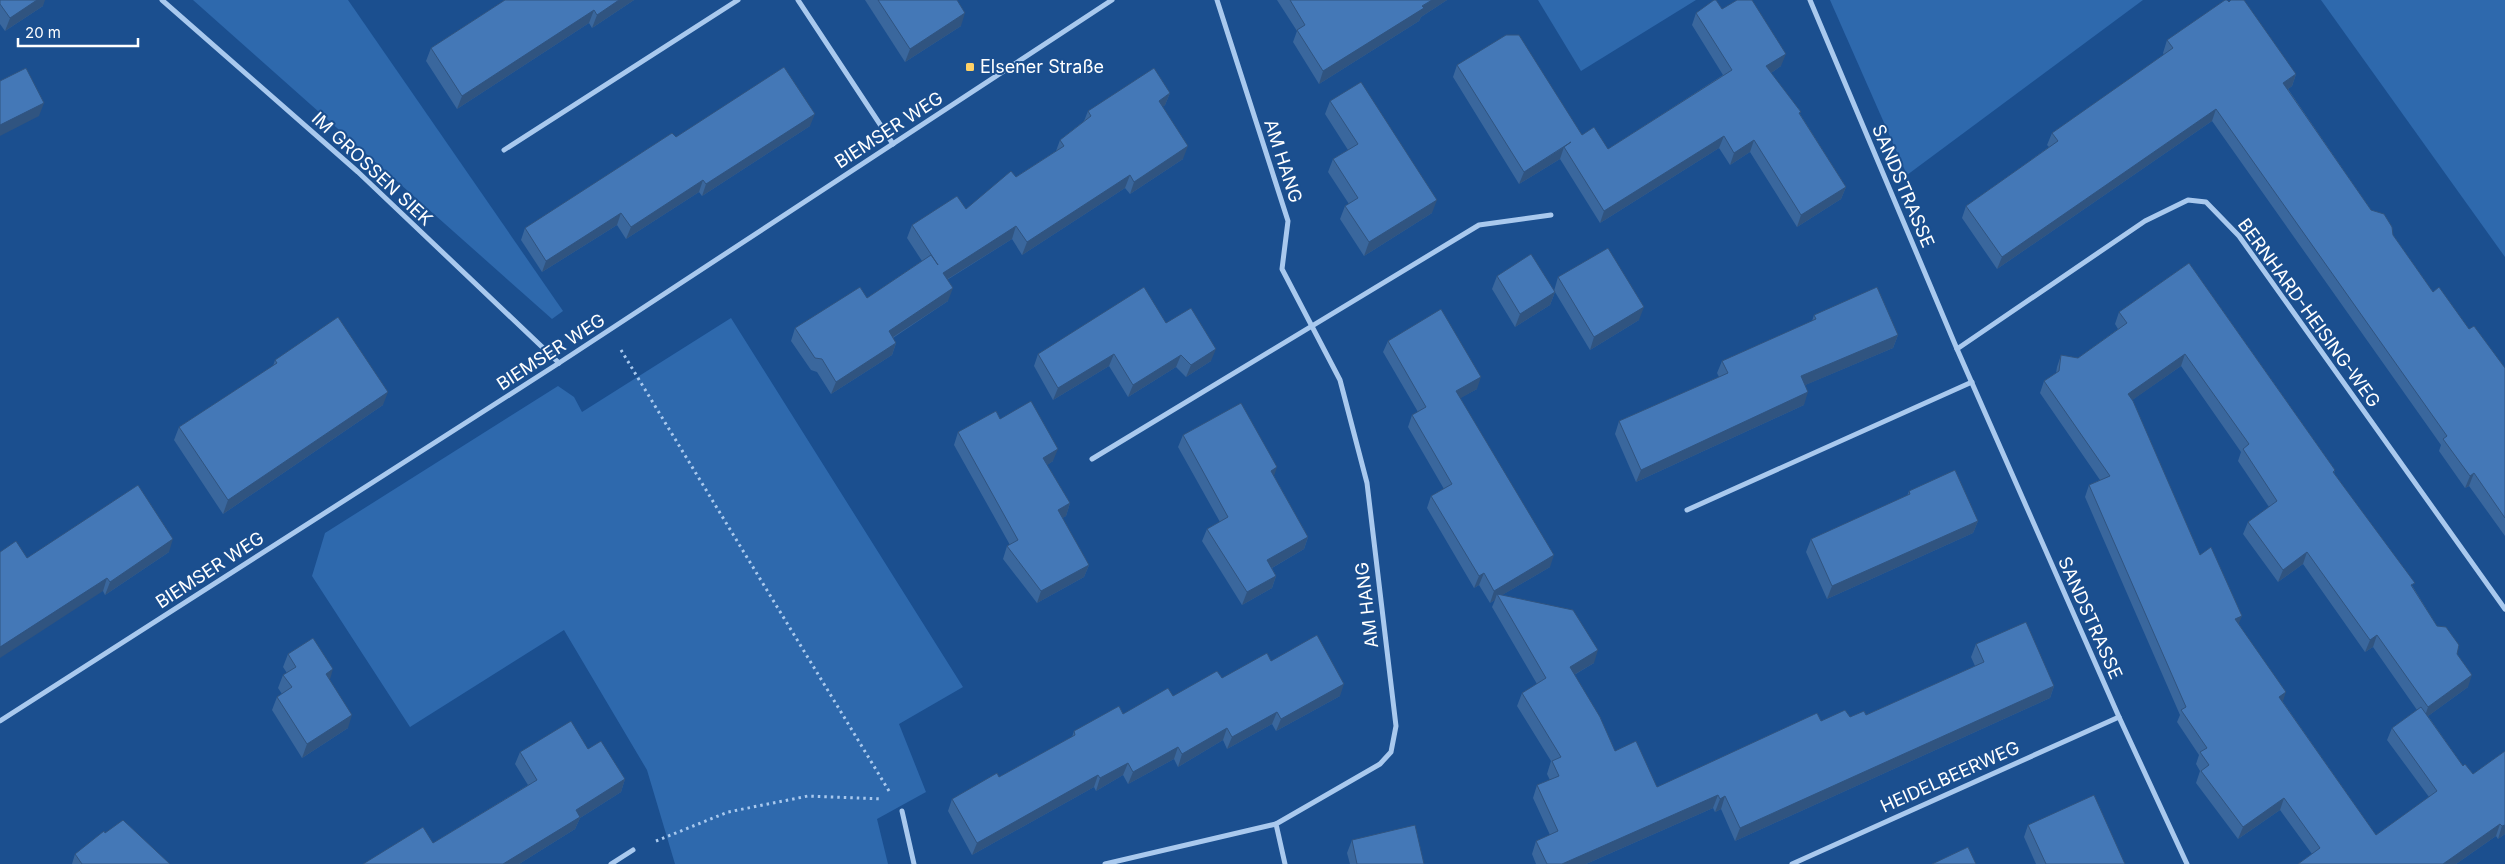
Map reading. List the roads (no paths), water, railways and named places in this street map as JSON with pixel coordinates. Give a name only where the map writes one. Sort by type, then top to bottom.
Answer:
[{"type":"street","name":"IM GROSSEN SIEK","points":[[162,0],[358,172],[559,363]]},
{"type":"street","points":[[504,150],[738,0]]},
{"type":"street","points":[[798,0],[892,144]]},
{"type":"street","name":"BIEMSER WEG","points":[[0,721],[610,330],[1112,0]]},
{"type":"street","name":"AM HANG","points":[[1105,864],[1276,824],[1380,764],[1391,752],[1396,726],[1366,483],[1340,380],[1282,268],[1288,221],[1217,0]]},
{"type":"street","name":"SANDSTRASSE","points":[[1810,0],[1957,349],[2119,717],[2187,864]]},
{"type":"street","name":"BERNHARD-HEISING-WEG","points":[[1957,349],[2145,222],[2188,200],[2206,202],[2239,236],[2505,609]]},
{"type":"street","points":[[1092,459],[1313,327],[1478,225],[1551,215]]},
{"type":"street","points":[[1687,510],[1972,382]]},
{"type":"street","name":"HEIDELBEERWEG","points":[[1792,864],[2119,717]]},
{"type":"street","points":[[902,811],[914,864]]},
{"type":"street","points":[[1276,824],[1285,864]]},
{"type":"street","points":[[611,864],[633,850]]},
{"type":"place","name":"Elsener Straße","points":[[970,67]]}]
